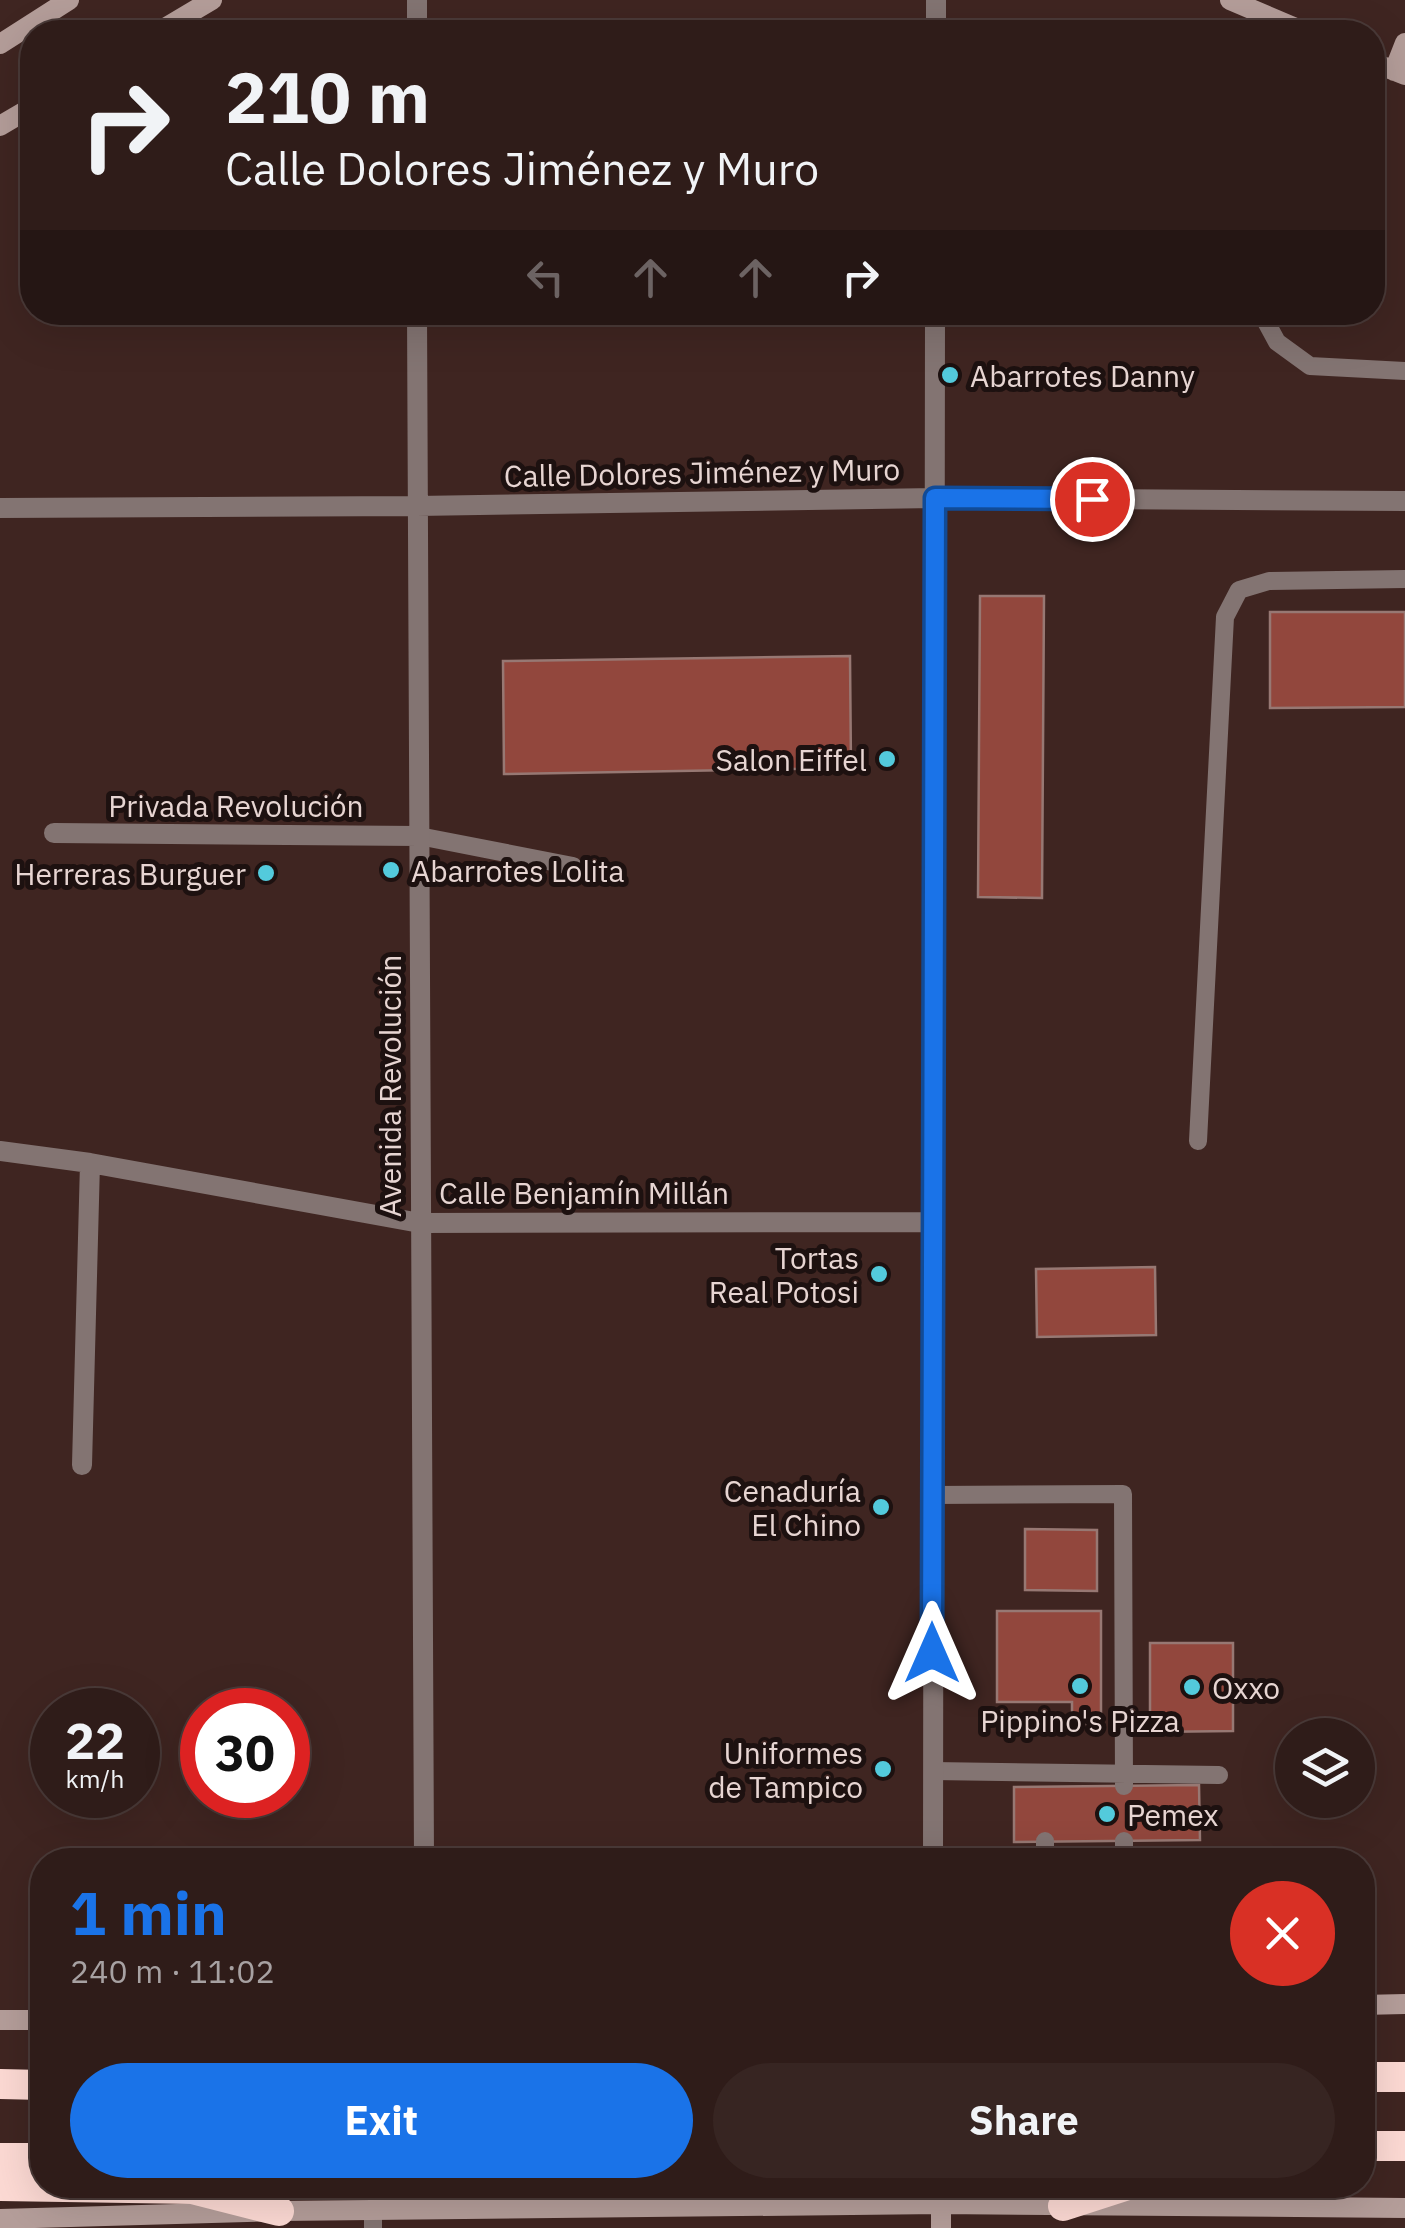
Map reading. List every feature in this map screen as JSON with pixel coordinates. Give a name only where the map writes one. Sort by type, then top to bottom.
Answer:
[{"type":"highway","points":[[1375,2077],[1405,2076]]},
{"type":"highway","points":[[0,2084],[30,2084]]},
{"type":"highway","points":[[1375,2146],[1405,2146]]},
{"type":"highway","points":[[0,2158],[30,2158]]},
{"type":"highway","points":[[0,2186],[30,2186]]},
{"type":"highway","points":[[228,2198],[279,2211]]},
{"type":"highway","points":[[1063,2206],[1088,2198]]},
{"type":"main road","points":[[38,20],[69,0]]},
{"type":"main road","points":[[178,20],[212,0]]},
{"type":"main road","points":[[1230,0],[1278,20]]},
{"type":"main road","points":[[1399,73],[1405,43]]},
{"type":"main road","points":[[1375,2005],[1405,2004]]},
{"type":"main road","points":[[0,2020],[30,2020]]},
{"type":"main road","points":[[941,2204],[941,2228]]},
{"type":"main road","points":[[0,2219],[279,2211],[373,2219],[941,2204],[1405,2208]]},
{"type":"street","name":"Avenida Revolución","points":[[417,325],[424,1848]]},
{"type":"street","points":[[933,1848],[935,325]]},
{"type":"street","name":"Calle Dolores Jiménez y Muro","points":[[0,508],[935,498],[1405,501]]},
{"type":"street","name":"Privada Revolución","points":[[54,833],[418,836]]},
{"type":"street","name":"Calle Benjamín Millán","points":[[0,1151],[90,1163],[420,1222],[934,1222]]},
{"type":"street","points":[[82,1465],[90,1163]]},
{"type":"lane","points":[[1268,325],[1277,342],[1310,366],[1405,370]]},
{"type":"lane","points":[[1198,1141],[1225,617],[1239,590],[1269,581],[1405,579]]},
{"type":"lane","points":[[418,836],[573,866]]},
{"type":"lane","points":[[932,1496],[1123,1494],[1125,1780]]},
{"type":"lane","points":[[933,1771],[1045,1780],[1220,1775]]},
{"type":"building","points":[[980,596],[1044,596],[1042,898],[978,897]]},
{"type":"building","points":[[1270,612],[1405,612],[1405,707],[1270,708]]},
{"type":"building","points":[[850,656],[851,768],[504,774],[503,661]]},
{"type":"building","points":[[1155,1267],[1156,1335],[1037,1337],[1036,1269]]},
{"type":"building","points":[[1025,1529],[1097,1530],[1097,1591],[1025,1590]]},
{"type":"building","points":[[997,1611],[1101,1611],[1101,1724],[1072,1724],[1072,1702],[997,1702]]},
{"type":"building","name":"Oxxo","points":[[1150,1643],[1233,1643],[1233,1731],[1150,1732]]},
{"type":"building","name":"Pemex","points":[[1199,1785],[1200,1840],[1014,1842],[1014,1787]]},
{"type":"place","name":"Abarrotes Danny","points":[[950,375]]},
{"type":"place","name":"Salon Eiffel","points":[[887,759]]},
{"type":"place","name":"Abarrotes Lolita","points":[[391,870]]},
{"type":"place","name":"Herreras Burguer","points":[[266,873]]},
{"type":"place","name":"Tortas Real Potosi","points":[[879,1274]]},
{"type":"place","name":"Cenaduría El Chino","points":[[881,1507]]},
{"type":"place","name":"Pippino's Pizza","points":[[1080,1686]]},
{"type":"place","name":"Oxxo","points":[[1192,1687]]},
{"type":"place","name":"Uniformes de Tampico","points":[[883,1769]]},
{"type":"place","name":"Pemex","points":[[1107,1814]]},
{"type":"route","points":[[932,1653],[935,498],[1092,499]]}]
